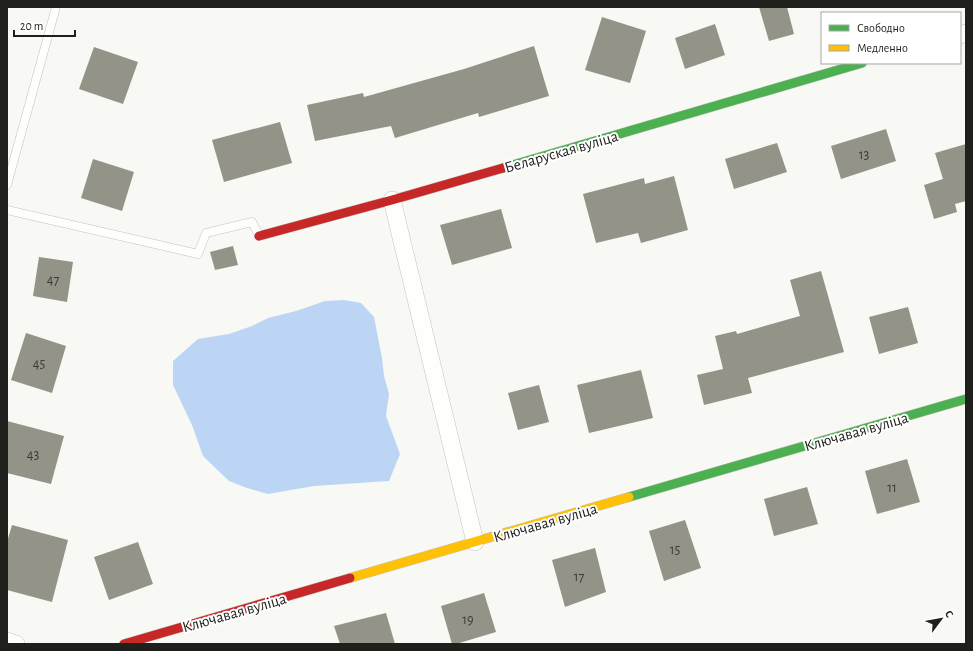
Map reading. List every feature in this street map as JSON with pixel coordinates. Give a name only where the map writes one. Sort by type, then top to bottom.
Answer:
[{"type":"street","name":"Беларуская вуліца","points":[[259,236],[392,200],[859,64]]},
{"type":"street","points":[[392,200],[475,542]]},
{"type":"street","name":"Ключавая вуліца","points":[[124,644],[966,399]]},
{"type":"street","points":[[7,641],[16,644]]},
{"type":"lane","points":[[7,185],[56,7]]},
{"type":"lane","points":[[7,210],[198,254],[206,233],[252,222],[259,236]]},
{"type":"water","points":[[344,300],[361,303],[374,317],[384,376],[389,394],[386,416],[400,454],[389,481],[314,486],[268,494],[229,481],[203,456],[192,425],[173,385],[173,361],[198,339],[229,334],[252,326],[268,318],[296,311],[325,301]]},
{"type":"building","points":[[759,7],[787,7],[794,34],[769,41]]},
{"type":"building","points":[[602,17],[646,31],[630,83],[585,70]]},
{"type":"building","points":[[715,24],[725,55],[685,69],[675,38]]},
{"type":"building","points":[[534,46],[549,96],[479,117],[478,113],[395,138],[391,126],[315,141],[307,105],[363,93],[364,97],[464,69]]},
{"type":"building","points":[[94,47],[138,62],[123,104],[79,89]]},
{"type":"building","points":[[280,122],[292,163],[224,182],[212,140]]},
{"type":"building","points":[[886,129],[896,161],[841,179],[831,146]]},
{"type":"building","points":[[777,143],[787,172],[734,189],[725,159]]},
{"type":"building","points":[[966,144],[966,201],[955,204],[957,212],[934,219],[924,185],[943,179],[935,153]]},
{"type":"building","points":[[93,159],[134,172],[122,211],[81,198]]},
{"type":"building","points":[[674,176],[688,230],[641,243],[638,233],[596,243],[583,194],[644,178],[645,184]]},
{"type":"building","points":[[501,209],[512,248],[452,265],[440,225]]},
{"type":"building","points":[[233,246],[238,265],[215,270],[210,252]]},
{"type":"building","points":[[39,257],[73,262],[67,302],[33,296]]},
{"type":"building","points":[[821,271],[844,352],[748,378],[752,393],[704,405],[697,375],[723,369],[715,336],[736,331],[737,334],[800,316],[790,280]]},
{"type":"building","points":[[908,307],[918,343],[879,354],[869,317]]},
{"type":"building","points":[[26,333],[66,346],[52,393],[11,380]]},
{"type":"building","points":[[641,370],[653,418],[589,433],[577,385]]},
{"type":"building","points":[[539,385],[549,422],[518,430],[508,393]]},
{"type":"building","points":[[7,421],[64,436],[51,484],[7,473]]},
{"type":"building","points":[[907,459],[920,502],[877,514],[865,471]]},
{"type":"building","points":[[807,487],[818,524],[774,536],[764,499]]},
{"type":"building","points":[[685,520],[701,568],[664,581],[649,531]]},
{"type":"building","points":[[12,525],[68,540],[52,602],[7,590],[7,542]]},
{"type":"building","points":[[138,542],[153,584],[109,600],[94,557]]},
{"type":"building","points":[[595,548],[606,592],[565,607],[552,560]]},
{"type":"building","points":[[484,593],[496,632],[452,644],[441,606]]},
{"type":"building","points":[[386,613],[395,644],[340,644],[334,626]]},
{"type":"traffic: fast","points":[[503,168],[859,64]]},
{"type":"traffic: fast","points":[[629,497],[966,399]]},
{"type":"traffic: slow","points":[[350,578],[629,497]]},
{"type":"traffic: jam","points":[[259,236],[503,168]]},
{"type":"traffic: jam","points":[[124,644],[350,578]]}]
